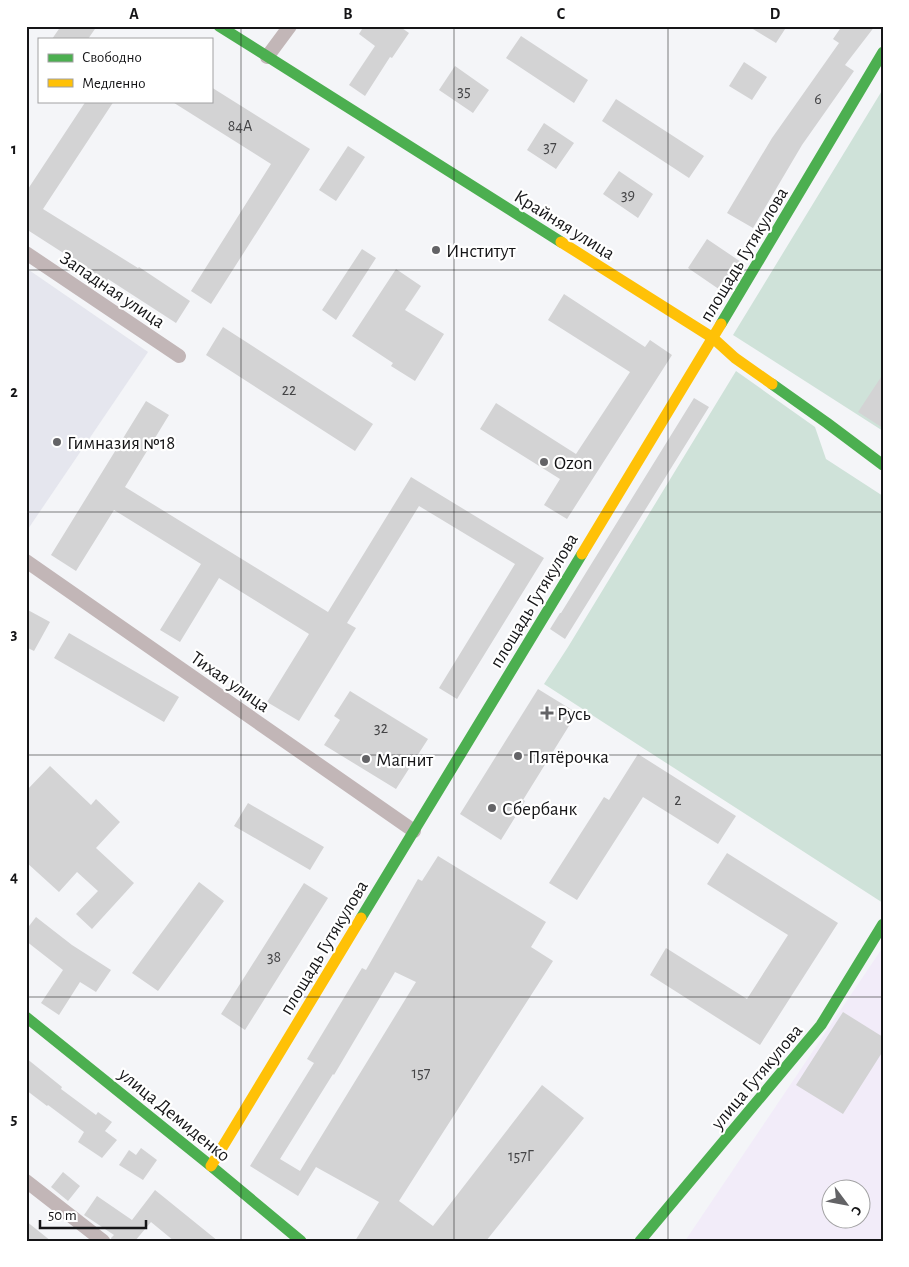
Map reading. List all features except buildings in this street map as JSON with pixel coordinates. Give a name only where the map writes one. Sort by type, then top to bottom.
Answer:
[{"type":"street","name":"Крайняя улица","points":[[219,26],[713,338],[735,358],[883,465]]},
{"type":"street","points":[[268,57],[290,26]]},
{"type":"street","name":"площадь Гутякулова","points":[[211,1166],[713,338],[883,52]]},
{"type":"street","name":"Западная улица","points":[[26,253],[178,356]]},
{"type":"street","name":"Тихая улица","points":[[26,561],[414,831]]},
{"type":"street","name":"улица Гутякулова","points":[[640,1241],[821,1026],[883,924]]},
{"type":"street","name":"улица Демиденко","points":[[26,1017],[301,1241]]},
{"type":"street","points":[[26,1181],[103,1241]]},
{"type":"shaded area","name":"Гимназия №18","points":[[26,268],[148,352],[26,532]]},
{"type":"shaded area","points":[[883,947],[883,1241],[685,1241]]},
{"type":"green space","points":[[883,89],[883,431],[733,335]]},
{"type":"green space","points":[[736,371],[815,427],[826,459],[883,496],[883,903],[544,684]]},
{"type":"traffic: fast","points":[[219,26],[561,242]]},
{"type":"traffic: fast","points":[[721,324],[883,52]]},
{"type":"traffic: fast","points":[[772,384],[883,465]]},
{"type":"traffic: fast","points":[[361,918],[582,554]]},
{"type":"traffic: fast","points":[[640,1241],[821,1025],[883,924]]},
{"type":"traffic: fast","points":[[26,1017],[301,1241]]},
{"type":"traffic: slow","points":[[561,242],[713,338],[735,358],[772,384]]},
{"type":"traffic: slow","points":[[582,554],[721,324]]},
{"type":"traffic: slow","points":[[211,1166],[361,918]]},
{"type":"place","name":"Институт","points":[[436,250]]},
{"type":"place","name":"Гимназия №18","points":[[57,442]]},
{"type":"place","name":"Ozon","points":[[544,462]]},
{"type":"place","name":"Русь","points":[[547,713]]},
{"type":"place","name":"Пятёрочка","points":[[518,756]]},
{"type":"place","name":"Магнит","points":[[366,759]]},
{"type":"place","name":"Сбербанк","points":[[492,808]]}]
